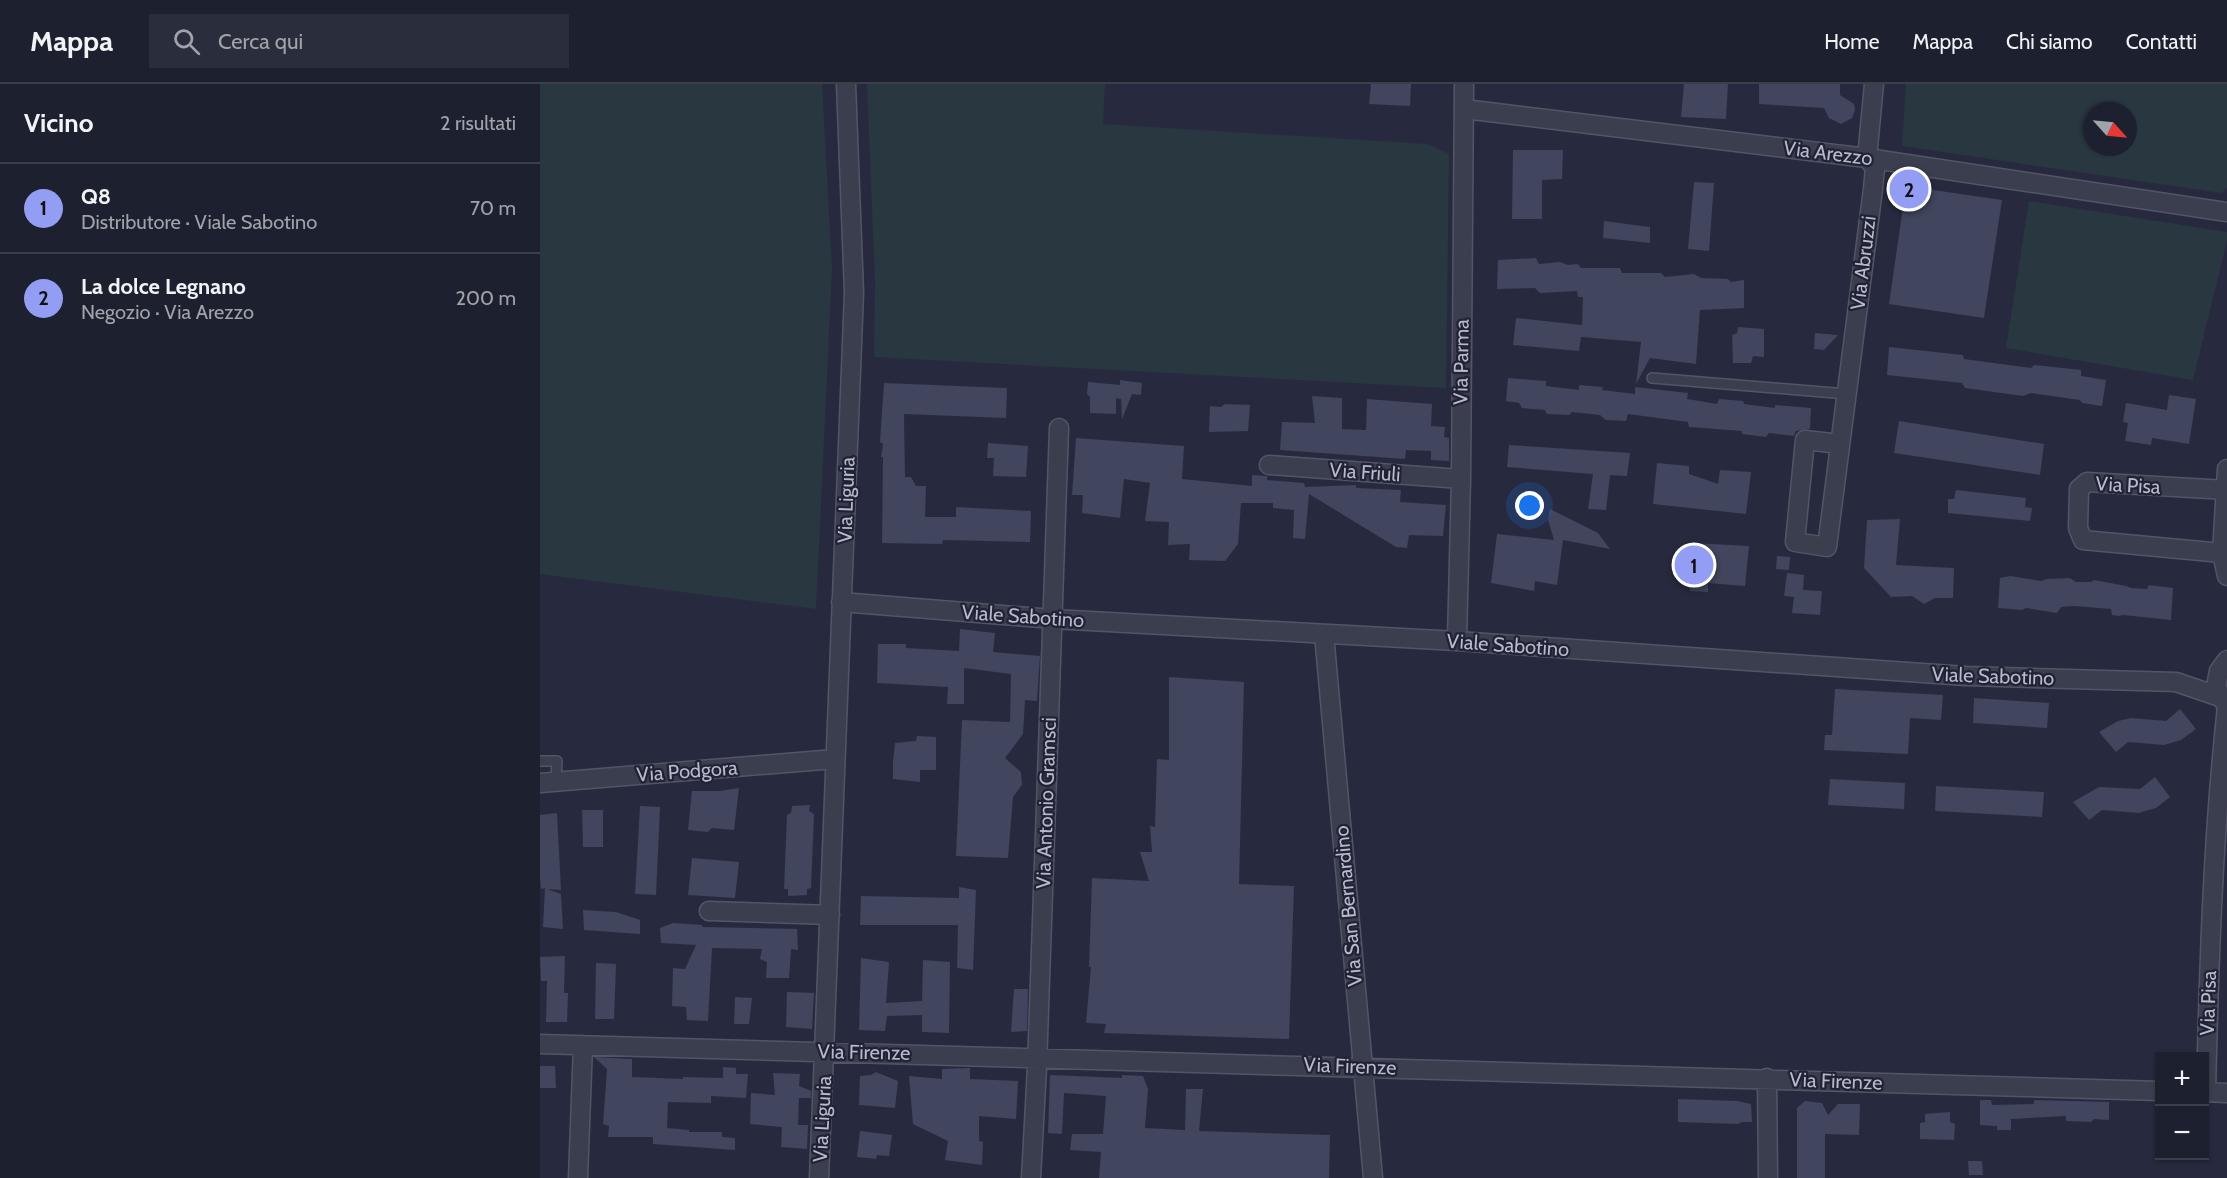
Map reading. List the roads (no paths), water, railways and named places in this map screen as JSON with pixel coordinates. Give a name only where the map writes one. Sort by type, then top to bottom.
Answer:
[{"type":"street","name":"Via Liguria","points":[[819,1178],[854,293],[846,84]]},
{"type":"street","name":"Via Parma","points":[[1456,641],[1461,479],[1464,84]]},
{"type":"street","name":"Via Abruzzi","points":[[1840,444],[1805,440],[1795,542],[1827,547],[1875,168],[1867,158],[1874,84]]},
{"type":"street","name":"Via Arezzo","points":[[1464,109],[1867,158],[2227,212]]},
{"type":"street","name":"Via Antonio Gramsci","points":[[1030,1178],[1037,1057],[1059,428]]},
{"type":"street","name":"Via Friuli","points":[[1269,465],[1461,479]]},
{"type":"street","points":[[2227,469],[2222,553],[2227,576]]},
{"type":"street","name":"Via Pisa","points":[[2222,553],[2083,540],[2078,528],[2079,489],[2087,482],[2227,490]]},
{"type":"street","name":"Viale Sabotino","points":[[841,602],[1053,619],[1456,641],[1966,676],[2176,682],[2223,665]]},
{"type":"street","name":"Via San Bernardino","points":[[1324,634],[1373,1178]]},
{"type":"street","name":"Via Pisa","points":[[2206,1052],[2225,703],[2216,687],[2223,665]]},
{"type":"street","name":"Viale Sabotino","points":[[2176,682],[2225,703]]},
{"type":"street","name":"Via Podgora","points":[[548,782],[835,759]]},
{"type":"street","points":[[709,910],[830,915]]},
{"type":"street","name":"Via Firenze","points":[[540,1044],[1363,1066],[2155,1091]]},
{"type":"street","points":[[578,1178],[583,1045]]},
{"type":"street","points":[[1767,1078],[1768,1178]]},
{"type":"street","points":[[2209,1092],[2227,1093]]},
{"type":"lane","points":[[1652,378],[1846,394]]},
{"type":"lane","points":[[540,761],[557,761],[548,782]]},
{"type":"place","name":"La dolce Legnano","points":[[1909,189]]},
{"type":"place","name":"Q8","points":[[1694,565]]}]
